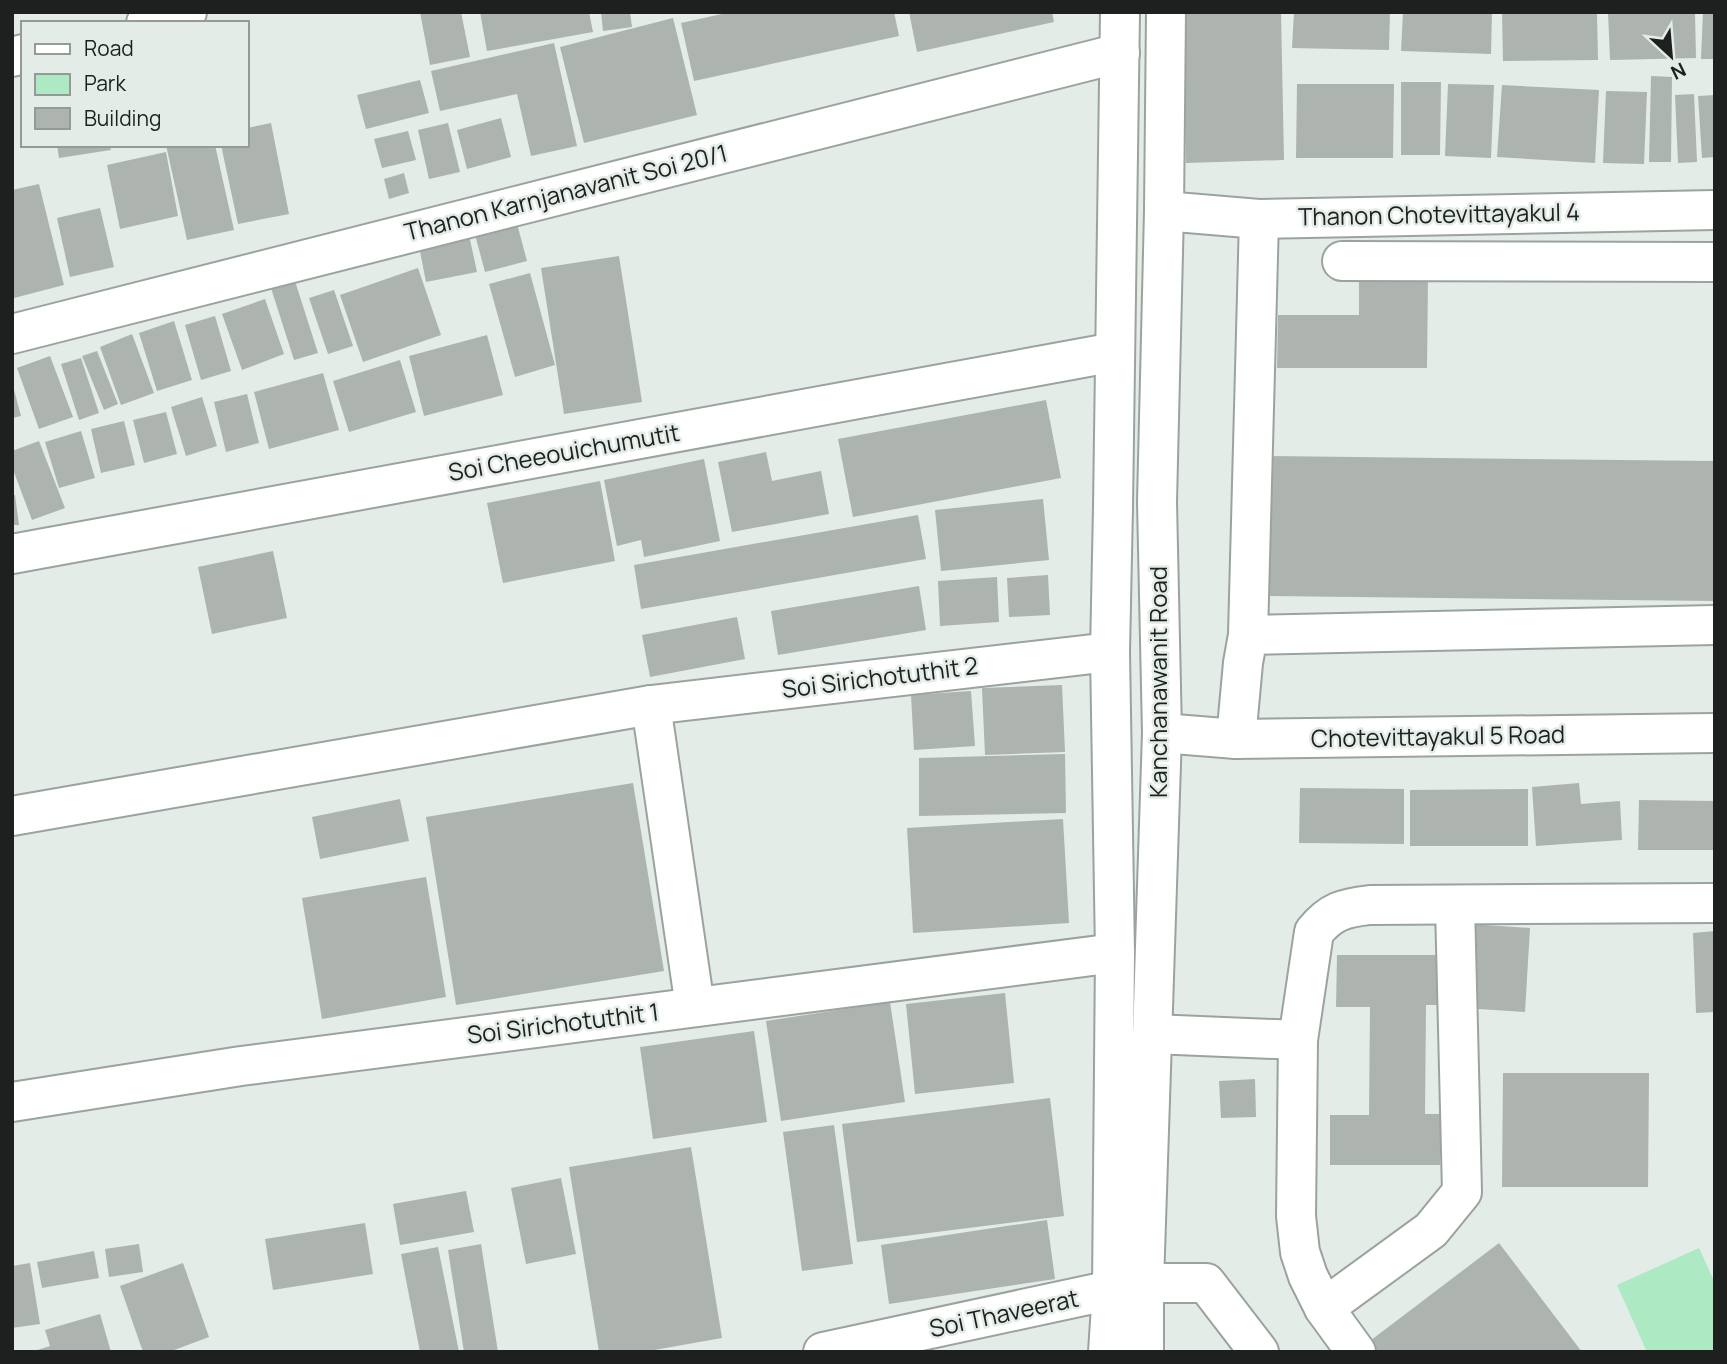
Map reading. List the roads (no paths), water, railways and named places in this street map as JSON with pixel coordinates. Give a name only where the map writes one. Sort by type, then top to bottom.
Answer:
[{"type":"street","points":[[153,21],[187,12]]},
{"type":"street","name":"Kanchanawanit Road","points":[[1120,12],[1110,652],[1115,953],[1128,1287],[1144,1352]]},
{"type":"street","name":"Kanchanawanit Road","points":[[1108,1352],[1128,1287],[1152,1034],[1162,733],[1157,502],[1166,12]]},
{"type":"street","name":"Thanon Karnjanavanit Soi 20/1","points":[[12,334],[1119,53]]},
{"type":"street","name":"Thanon Chotevittayakul 4","points":[[1164,211],[1259,219],[1715,210]]},
{"type":"street","points":[[1236,740],[1248,635],[1259,219]]},
{"type":"street","points":[[1342,261],[1715,262]]},
{"type":"street","name":"Soi Cheeouichumutit","points":[[12,554],[1115,352]]},
{"type":"street","points":[[1248,635],[1715,625]]},
{"type":"street","name":"Soi Sirichotuthit 2","points":[[12,816],[651,705],[1110,652]]},
{"type":"street","points":[[651,705],[695,1007]]},
{"type":"street","name":"Chotevittayakul 5 Road","points":[[1162,733],[1236,740],[1715,733]]},
{"type":"street","points":[[1356,1352],[1324,1308],[1308,1276],[1300,1252],[1296,1216],[1298,1040],[1314,932],[1322,922],[1340,910],[1370,905],[1715,903]]},
{"type":"street","points":[[1324,1308],[1431,1230],[1462,1192],[1455,905]]},
{"type":"street","name":"Soi Sirichotuthit 1","points":[[12,1102],[242,1066],[1115,953]]},
{"type":"street","points":[[1152,1034],[1298,1040]]},
{"type":"street","name":"Soi Thaveerat","points":[[823,1352],[1128,1287],[1206,1283],[1259,1352]]}]
